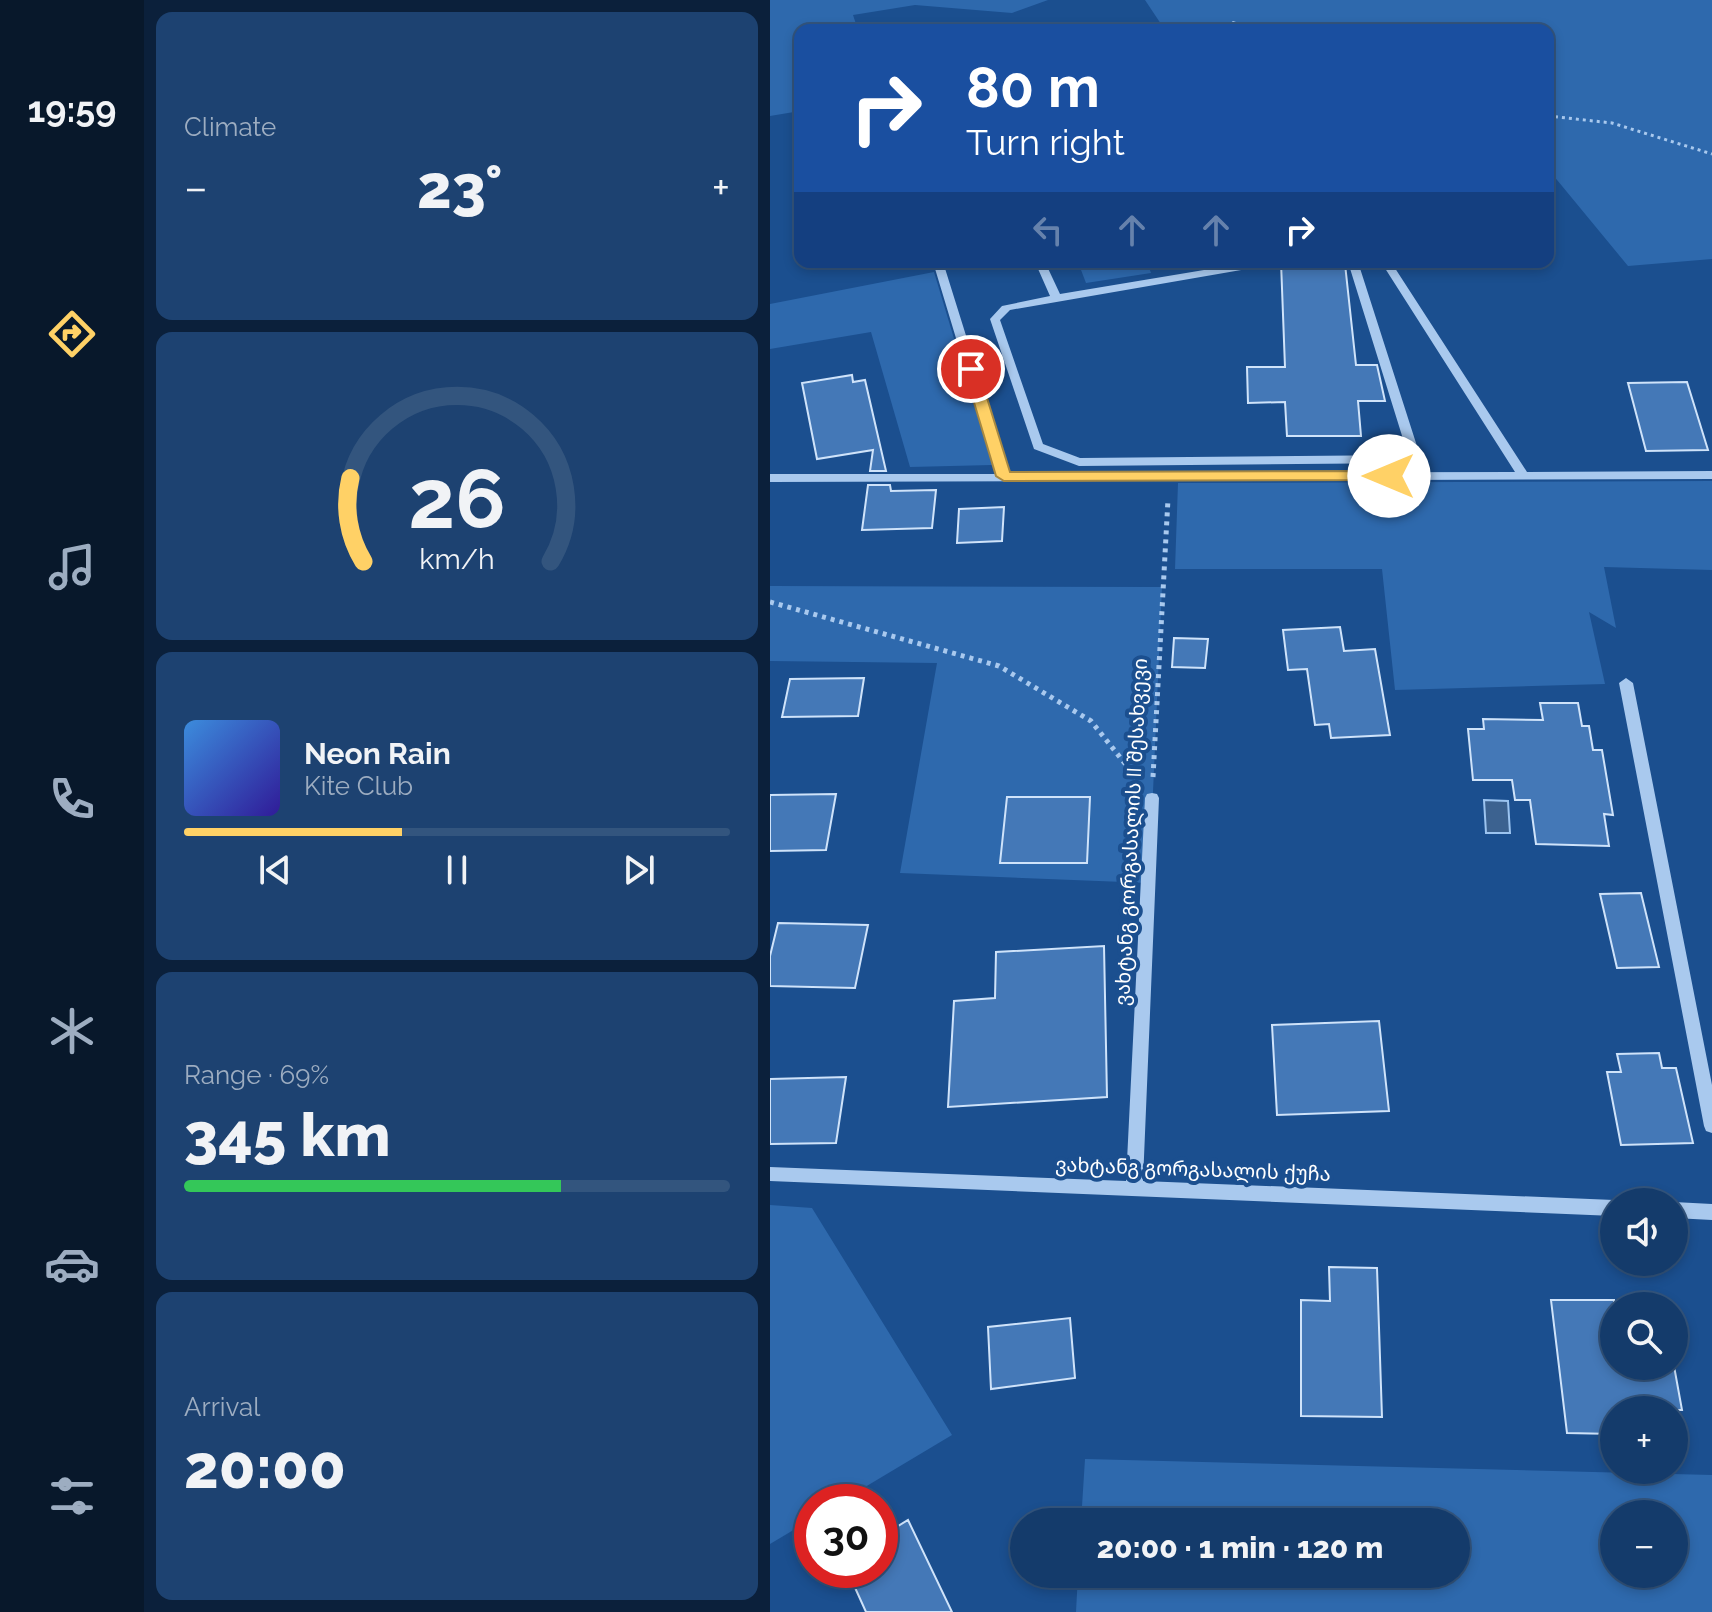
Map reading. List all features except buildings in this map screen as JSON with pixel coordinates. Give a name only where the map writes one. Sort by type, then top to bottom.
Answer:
[{"type":"street","points":[[940,268],[1004,476]]},
{"type":"street","points":[[1043,268],[1056,298]]},
{"type":"street","points":[[1234,268],[1006,308],[995,319],[1038,446],[1079,462],[1415,459]]},
{"type":"street","points":[[1355,268],[1420,475]]},
{"type":"street","points":[[1390,268],[1523,475]]},
{"type":"street","points":[[770,478],[1712,475]]},
{"type":"street","points":[[1626,683],[1712,1126]]},
{"type":"street","name":"ვახტანგ გორგასალის II შესახვევი","points":[[1134,1189],[1152,798]]},
{"type":"street","name":"ვახტანგ გორგასალის ქუჩა","points":[[770,1174],[1600,1207]]},
{"type":"street","points":[[1688,1211],[1712,1212]]},
{"type":"path","points":[[1554,117],[1612,123],[1712,154]]},
{"type":"path","name":"ვახტანგ გორგასალის II შესახვევი","points":[[1152,798],[1170,476]]},
{"type":"path","points":[[770,602],[999,666],[1091,721],[1152,798]]},
{"type":"shaded area","points":[[770,0],[1048,0],[1012,13],[915,5],[853,15],[856,24],[794,24],[794,112],[770,116]]},
{"type":"shaded area","points":[[1145,0],[1712,0],[1712,259],[1628,266],[1554,176],[1554,24],[1161,24]]},
{"type":"shaded area","points":[[1080,268],[1149,268],[1151,273],[1086,283]]},
{"type":"shaded area","points":[[934,272],[992,465],[910,467],[871,332],[770,349],[770,304]]},
{"type":"shaded area","points":[[1712,481],[1712,570],[1604,567],[1616,628],[1589,612],[1605,684],[1395,690],[1382,569],[1175,569],[1178,483]]},
{"type":"shaded area","points":[[770,586],[1162,587],[1149,883],[900,873],[937,663],[770,661]]},
{"type":"shaded area","points":[[1484,800],[1508,801],[1510,833],[1486,833]]},
{"type":"shaded area","points":[[770,1205],[812,1208],[952,1435],[870,1484],[794,1484],[794,1530],[770,1544]]},
{"type":"shaded area","points":[[1085,1459],[1600,1472],[1600,1484],[1688,1484],[1688,1474],[1712,1475],[1712,1612],[1076,1612],[1077,1588],[1470,1588],[1470,1508],[1082,1508]]},
{"type":"route","points":[[971,369],[1004,476],[1389,476]]}]
